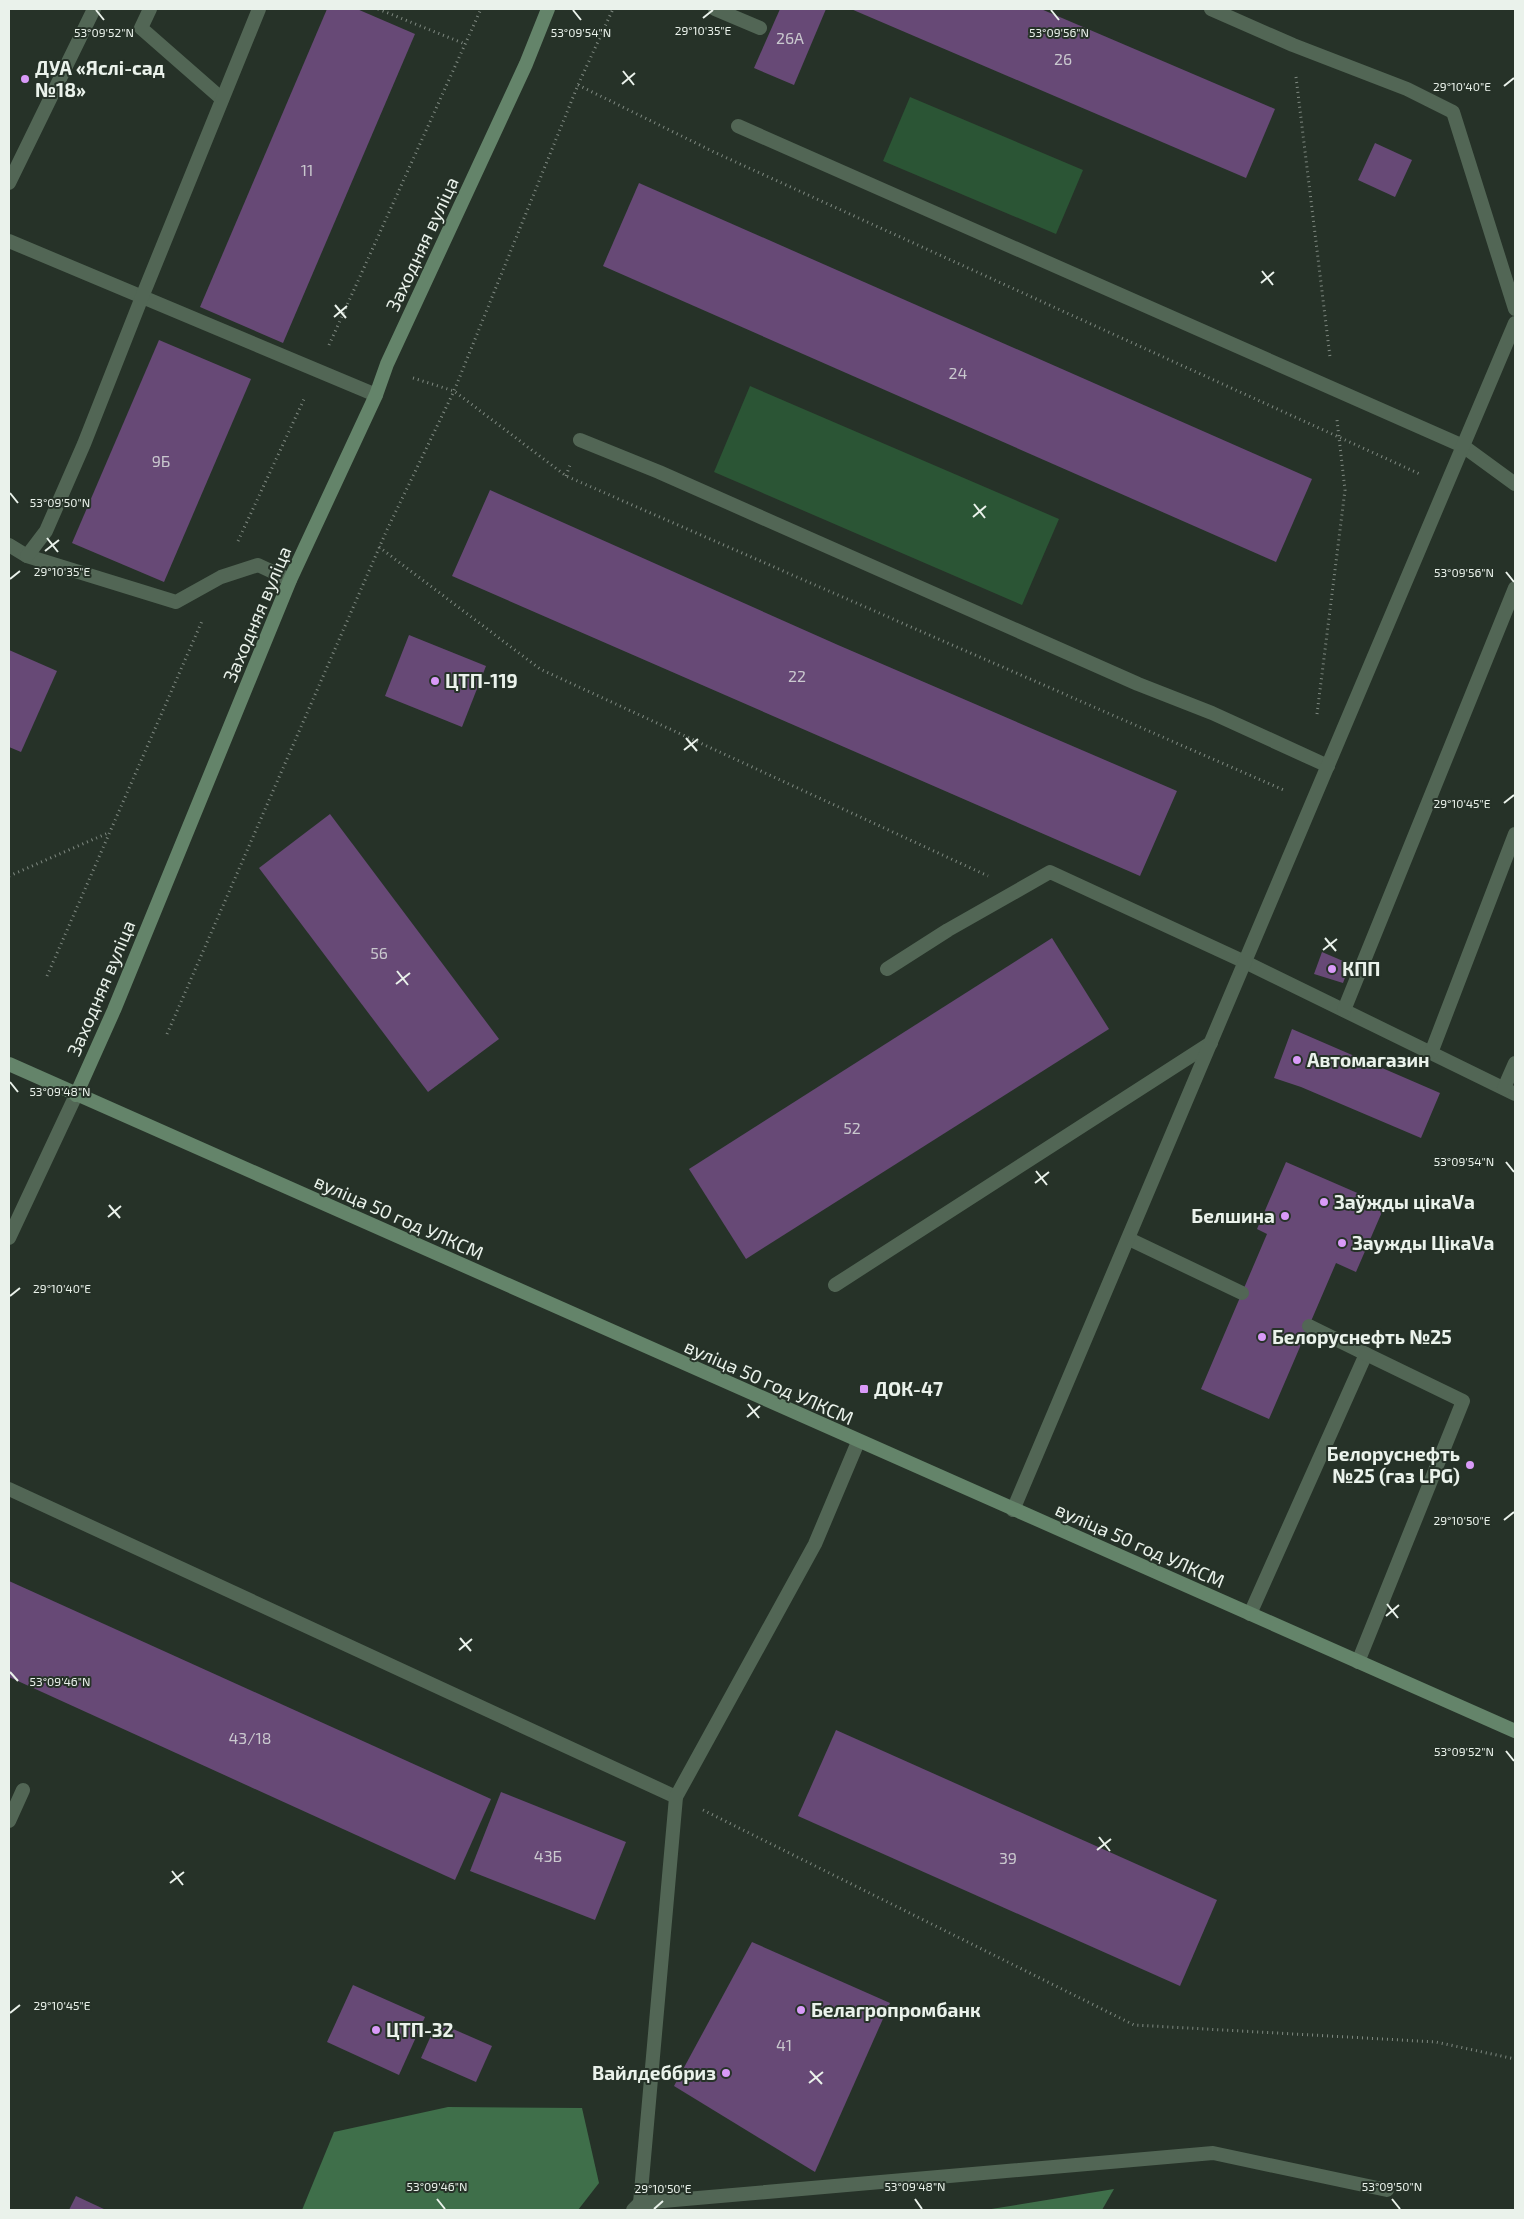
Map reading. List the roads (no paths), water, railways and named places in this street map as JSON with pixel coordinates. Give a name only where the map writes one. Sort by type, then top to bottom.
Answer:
[{"type":"main road","name":"Заходняя вуліца","points":[[76,1095],[114,1010],[290,580],[376,395],[387,364],[526,64],[548,9]]},
{"type":"main road","name":"вуліца 50 год УЛКСМ","points":[[9,1064],[858,1442],[1515,1731]]},
{"type":"street","points":[[9,183],[94,9]]},
{"type":"street","points":[[150,9],[141,28],[222,99]]},
{"type":"street","points":[[27,556],[46,531],[84,444],[259,9]]},
{"type":"street","points":[[715,9],[760,28]]},
{"type":"street","points":[[1211,9],[1292,45],[1407,89],[1452,112],[1515,309]]},
{"type":"street","points":[[738,126],[1463,446],[1515,484]]},
{"type":"street","points":[[9,241],[318,369],[376,395]]},
{"type":"street","points":[[1013,1510],[1515,323]]},
{"type":"street","points":[[580,440],[659,472],[1138,684],[1212,713],[1328,766]]},
{"type":"street","points":[[9,545],[27,556],[176,602],[222,577],[258,565],[290,580]]},
{"type":"street","points":[[1344,1010],[1515,588]]},
{"type":"street","points":[[1430,1053],[1515,834]]},
{"type":"street","points":[[887,969],[948,930],[1050,872],[1245,962],[1510,1091],[1515,1063]]},
{"type":"street","points":[[835,1285],[1211,1043]]},
{"type":"street","name":"Заходняя вуліца","points":[[9,1238],[76,1095]]},
{"type":"street","points":[[1129,1239],[1242,1293]]},
{"type":"street","points":[[1309,1326],[1463,1401],[1358,1662]]},
{"type":"street","points":[[1250,1614],[1366,1354]]},
{"type":"street","points":[[858,1442],[815,1544],[676,1797],[636,2206],[1213,2153],[1387,2190]]},
{"type":"street","points":[[9,1489],[676,1797]]},
{"type":"street","points":[[9,1821],[23,1790]]},
{"type":"place","name":"ДУА «Яслі-сад №18»","points":[[25,79]]},
{"type":"place","name":"ЦТП-119","points":[[435,681]]},
{"type":"place","name":"КПП","points":[[1332,969]]},
{"type":"place","name":"Автомагазин","points":[[1297,1060]]},
{"type":"place","name":"Заўжды цікаVа","points":[[1324,1202]]},
{"type":"place","name":"Белшина","points":[[1285,1216]]},
{"type":"place","name":"Заужды ЦікаVа","points":[[1342,1243]]},
{"type":"place","name":"Белоруснефть №25","points":[[1262,1337]]},
{"type":"place","name":"ДОК-47","points":[[864,1389]]},
{"type":"place","name":"Белоруснефть №25 (газ LPG)","points":[[1470,1465]]},
{"type":"place","name":"Белагропромбанк","points":[[801,2010]]},
{"type":"place","name":"ЦТП-32","points":[[376,2030]]},
{"type":"place","name":"Вайлдеббриз","points":[[726,2073]]}]
